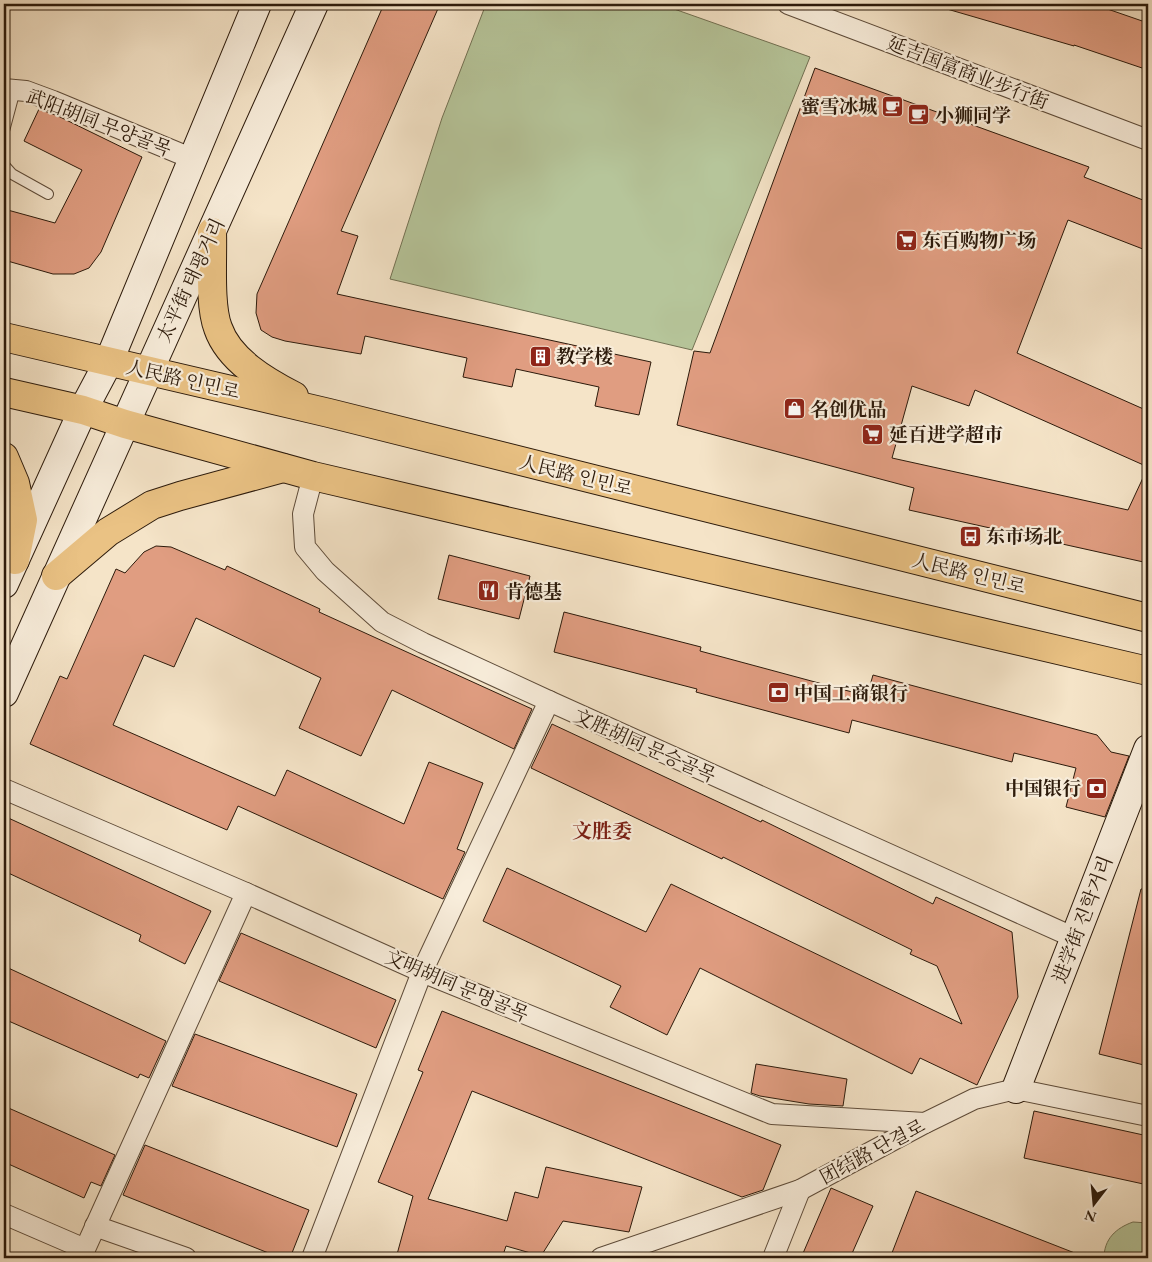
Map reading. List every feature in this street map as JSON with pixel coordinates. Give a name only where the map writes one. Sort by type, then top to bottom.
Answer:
[{"type":"main road","points":[[4,584],[83,410],[109,362],[257,4]]},
{"type":"main road","name":"太平街 태평거리","points":[[4,693],[314,4]]},
{"type":"main road","points":[[212,232],[214,308],[218,328],[227,344],[244,365],[266,381],[329,414]]},
{"type":"main road","name":"人民路 인민로","points":[[4,337],[329,414],[1148,618]]},
{"type":"main road","points":[[4,392],[83,410],[125,424],[313,476],[1148,671]]},
{"type":"main road","points":[[4,457],[15,483],[23,520],[15,560]]},
{"type":"main road","points":[[56,576],[108,532],[152,505],[285,468]]},
{"type":"main road","name":"进学街 진학거리","points":[[1016,1089],[1148,748]]},
{"type":"street","name":"延吉国富商业步行街","points":[[788,4],[1148,140]]},
{"type":"street","name":"武阳胡同 무양골목","points":[[10,89],[26,91],[53,100],[193,159]]},
{"type":"street","name":"文胜胡同 문승골목","points":[[313,476],[303,514],[305,547],[325,571],[382,622],[549,701],[1075,938]]},
{"type":"street","points":[[312,1258],[422,972],[549,701]]},
{"type":"street","name":"文明胡同 문명골목","points":[[4,789],[246,893],[422,972],[772,1114],[925,1123]]},
{"type":"street","points":[[4,1214],[83,1254],[246,893]]},
{"type":"street","name":"团结路 단결로","points":[[601,1258],[800,1190],[974,1099],[1016,1089],[1148,1116]]},
{"type":"street","points":[[773,1258],[800,1190]]},
{"type":"street","points":[[95,1226],[186,1258]]},
{"type":"lane","points":[[4,131],[10,89]]},
{"type":"lane","points":[[4,165],[12,174],[48,194]]},
{"type":"green space","points":[[486,4],[660,4],[810,57],[692,350],[390,279],[442,118]]},
{"type":"green space","points":[[1133,1222],[1148,1223],[1148,1258],[1104,1258],[1106,1245],[1112,1235],[1121,1227]]},
{"type":"building","points":[[384,4],[440,4],[341,231],[358,236],[337,294],[651,362],[639,415],[595,406],[599,387],[516,369],[512,387],[463,377],[467,358],[365,336],[361,354],[285,341],[272,337],[261,330],[256,313],[257,294]]},
{"type":"building","points":[[948,4],[1093,4],[1148,23],[1148,70],[1074,45],[947,9]]},
{"type":"building","name":"东百购物广场","points":[[815,68],[1089,167],[1084,177],[1148,202],[1148,251],[1068,220],[1017,353],[1148,411],[1148,467],[1148,563],[909,510],[914,488],[677,425],[694,351],[710,353]],"holes":[[[912,386],[969,406],[975,390],[1148,467],[1128,510],[892,458]]]},
{"type":"building","points":[[39,109],[58,116],[142,157],[101,252],[89,268],[74,274],[53,274],[4,260],[4,209],[55,223],[82,170],[24,141]]},
{"type":"building","points":[[156,546],[171,547],[225,570],[227,566],[320,609],[319,612],[532,709],[514,749],[392,690],[361,756],[299,728],[321,678],[196,618],[174,667],[144,655],[113,725],[275,796],[287,770],[404,824],[429,762],[483,783],[457,849],[465,852],[443,899],[238,806],[227,830],[30,744],[60,676],[67,679],[116,569],[125,573],[144,552]]},
{"type":"building","points":[[449,555],[530,576],[519,619],[438,599]]},
{"type":"building","points":[[564,612],[701,647],[700,651],[867,696],[873,675],[1097,735],[1111,752],[1129,756],[1105,817],[1066,807],[1076,768],[1014,753],[1012,762],[852,720],[849,733],[696,692],[697,689],[554,652]]},
{"type":"building","points":[[552,724],[761,822],[762,820],[933,904],[936,897],[1012,932],[1018,997],[977,1085],[920,1058],[912,1074],[700,968],[667,1035],[610,1007],[621,986],[483,921],[507,868],[646,932],[671,884],[962,1024],[937,966],[910,954],[912,950],[723,857],[722,859],[531,768]]},
{"type":"building","points":[[4,816],[211,911],[185,964],[139,941],[141,935],[4,871]]},
{"type":"building","points":[[1141,889],[1148,889],[1148,1066],[1099,1054]]},
{"type":"building","points":[[241,933],[396,1000],[376,1048],[219,981]]},
{"type":"building","points":[[4,966],[166,1041],[149,1078],[140,1074],[138,1078],[4,1019]]},
{"type":"building","points":[[442,1011],[781,1145],[763,1190],[742,1197],[472,1091],[428,1199],[507,1221],[515,1192],[538,1198],[546,1167],[642,1187],[629,1232],[563,1221],[541,1256],[506,1246],[502,1258],[396,1258],[413,1196],[378,1182],[423,1072],[418,1070]]},
{"type":"building","points":[[195,1034],[357,1094],[337,1147],[172,1086]]},
{"type":"building","points":[[756,1064],[847,1079],[843,1106],[809,1104],[751,1093]]},
{"type":"building","points":[[4,1106],[115,1155],[101,1186],[91,1182],[84,1198],[4,1162]]},
{"type":"building","points":[[1034,1111],[1148,1136],[1148,1185],[1024,1158]]},
{"type":"building","points":[[145,1145],[309,1210],[290,1258],[281,1258],[123,1195]]},
{"type":"building","points":[[831,1188],[873,1206],[850,1258],[801,1258]]},
{"type":"building","points":[[916,1191],[1085,1257],[1085,1258],[890,1258]]},
{"type":"place","name":"蜜雪冰城","points":[[893,106]]},
{"type":"place","name":"小狮同学","points":[[919,115]]},
{"type":"place","name":"东百购物广场","points":[[906,240]]},
{"type":"place","name":"教学楼","points":[[540,356]]},
{"type":"place","name":"名创优品","points":[[794,409]]},
{"type":"place","name":"延百进学超市","points":[[873,434]]},
{"type":"place","name":"东市场北","points":[[970,536]]},
{"type":"place","name":"肯德基","points":[[489,591]]},
{"type":"place","name":"中国工商银行","points":[[778,693]]},
{"type":"place","name":"中国银行","points":[[1097,788]]},
{"type":"district","name":"文胜委","points":[[602,831]]}]
